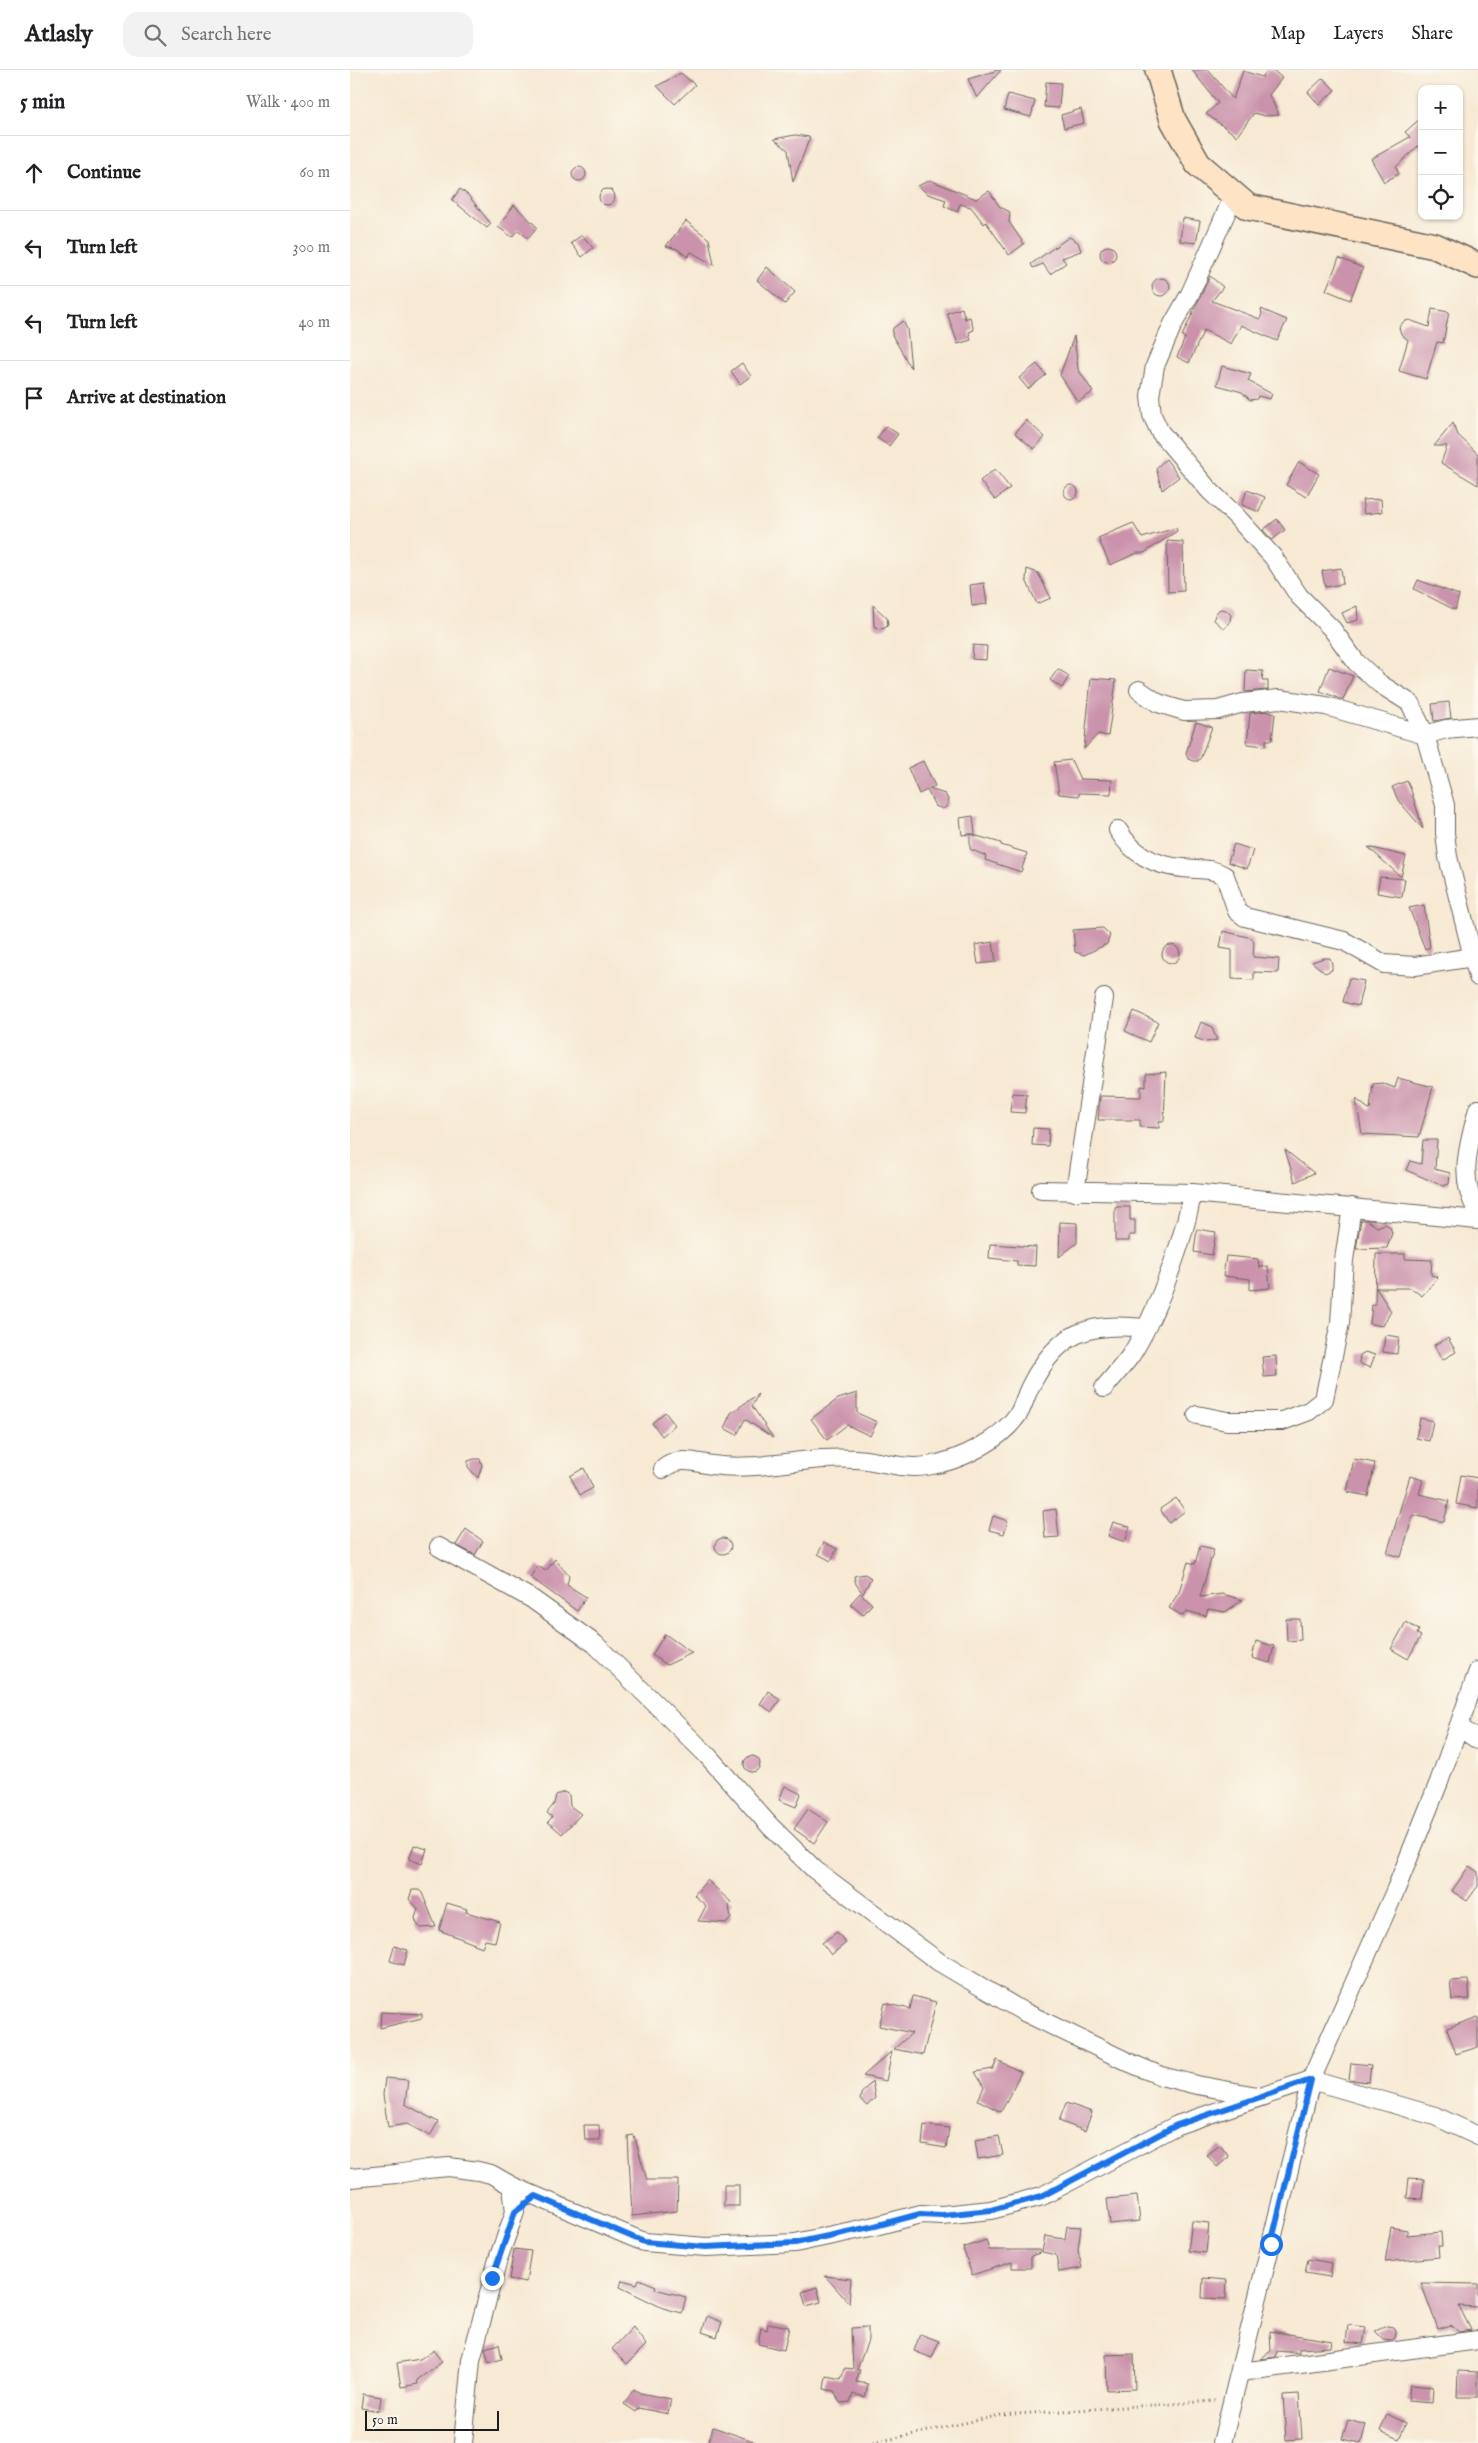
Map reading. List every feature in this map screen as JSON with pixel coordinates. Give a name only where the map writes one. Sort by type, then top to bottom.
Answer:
[{"type":"street","points":[[1158,70],[1174,120],[1198,164],[1248,207],[1435,246],[1478,266]]},
{"type":"street","points":[[1234,195],[1190,294],[1173,324],[1155,366],[1150,396],[1152,415],[1160,432],[1208,490],[1236,515],[1273,557],[1299,596],[1332,629],[1356,662],[1380,684],[1410,703],[1425,735],[1445,805],[1445,833],[1448,857],[1478,977]]},
{"type":"street","points":[[1140,690],[1158,703],[1184,711],[1218,710],[1243,703],[1279,699],[1326,706],[1425,735],[1446,729],[1478,726]]},
{"type":"street","points":[[1118,830],[1126,845],[1154,861],[1183,868],[1209,869],[1225,876],[1237,911],[1245,917],[1344,941],[1384,964],[1415,966],[1473,957]]},
{"type":"street","points":[[1075,1192],[1104,998]]},
{"type":"street","points":[[1478,1109],[1465,1170],[1466,1186],[1478,1212]]},
{"type":"street","points":[[1041,1190],[1192,1193],[1478,1220]]},
{"type":"street","points":[[1104,1388],[1130,1355],[1145,1328],[1174,1258],[1192,1193]]},
{"type":"street","points":[[1197,1416],[1227,1421],[1282,1421],[1309,1411],[1324,1399],[1340,1323],[1344,1260],[1352,1207]]},
{"type":"street","points":[[663,1469],[670,1463],[680,1460],[733,1467],[760,1467],[839,1458],[907,1466],[927,1466],[941,1462],[983,1446],[1001,1435],[1020,1412],[1030,1386],[1044,1362],[1067,1338],[1090,1329],[1108,1327],[1145,1328]]},
{"type":"street","points":[[439,1547],[532,1599],[595,1644],[707,1755],[770,1826],[815,1870],[939,1962],[1022,2011],[1161,2076],[1188,2083],[1261,2096]]},
{"type":"street","points":[[1222,2443],[1311,2080],[1396,1889],[1459,1727],[1478,1671]]},
{"type":"street","points":[[1459,1727],[1478,1740]]},
{"type":"street","points":[[350,2178],[449,2168],[490,2174],[512,2186],[644,2242],[706,2247],[795,2243],[920,2214],[942,2215],[991,2210],[1042,2196],[1177,2125],[1311,2080],[1435,2116],[1478,2136]]},
{"type":"street","points":[[463,2443],[471,2360],[490,2287],[515,2212],[512,2186]]},
{"type":"street","points":[[515,2212],[536,2196]]},
{"type":"street","points":[[1240,2372],[1478,2340]]},
{"type":"path","points":[[873,2443],[1001,2415],[1233,2399]]},
{"type":"building","points":[[1001,70],[977,98],[968,79]]},
{"type":"building","points":[[1192,70],[1208,70],[1233,99],[1243,71],[1262,77],[1268,70],[1273,70],[1282,78],[1269,95],[1279,115],[1265,116],[1254,113],[1237,136],[1206,114],[1218,103]]},
{"type":"building","points":[[681,73],[695,85],[675,104],[657,86]]},
{"type":"building","points":[[1323,78],[1335,90],[1319,105],[1308,92]]},
{"type":"building","points":[[1046,82],[1061,83],[1059,108],[1044,107]]},
{"type":"building","points":[[1008,94],[1035,101],[1031,117],[1004,110]]},
{"type":"building","points":[[1081,109],[1084,123],[1064,128],[1061,115]]},
{"type":"building","points":[[1418,121],[1418,146],[1396,167],[1399,174],[1384,182],[1371,159],[1410,137],[1405,132]]},
{"type":"building","points":[[795,135],[810,137],[793,182],[788,150],[774,139]]},
{"type":"building","points":[[576,167],[582,167],[586,174],[582,181],[576,181],[572,177],[572,171]]},
{"type":"building","points":[[930,180],[976,199],[989,191],[1000,207],[1010,212],[1009,222],[1024,244],[1009,255],[986,222],[984,224],[971,207],[960,204],[957,212],[944,206],[946,200],[928,194],[918,186]]},
{"type":"building","points":[[460,189],[468,195],[491,224],[487,228],[452,200]]},
{"type":"building","points":[[607,189],[615,197],[607,205],[599,197]]},
{"type":"building","points":[[514,205],[537,227],[528,238],[518,230],[512,237],[498,227]]},
{"type":"building","points":[[1183,218],[1200,221],[1196,243],[1180,241]]},
{"type":"building","points":[[686,221],[709,239],[714,265],[691,252],[688,257],[677,249],[666,246]]},
{"type":"building","points":[[582,235],[593,248],[582,257],[571,243]]},
{"type":"building","points":[[1069,237],[1078,242],[1081,251],[1062,258],[1066,263],[1050,274],[1043,264],[1033,268],[1031,264]]},
{"type":"building","points":[[1105,246],[1111,246],[1116,251],[1114,260],[1105,262],[1100,257],[1100,251]]},
{"type":"building","points":[[1339,258],[1363,268],[1350,300],[1326,290]]},
{"type":"building","points":[[767,267],[795,292],[785,304],[757,280]]},
{"type":"building","points":[[1210,276],[1223,287],[1212,301],[1260,319],[1261,309],[1287,320],[1277,341],[1241,325],[1231,344],[1204,330],[1189,363],[1177,357],[1185,338],[1182,336]]},
{"type":"building","points":[[1157,278],[1165,278],[1170,283],[1168,294],[1157,296],[1152,291],[1152,283]]},
{"type":"building","points":[[962,308],[965,319],[970,317],[974,330],[969,332],[971,340],[958,344],[947,313]]},
{"type":"building","points":[[1432,309],[1449,312],[1443,343],[1437,342],[1426,379],[1399,371],[1408,340],[1401,334],[1399,327],[1403,322],[1409,320],[1429,327]]},
{"type":"building","points":[[903,321],[907,329],[911,368],[892,335],[893,328]]},
{"type":"building","points":[[1074,336],[1078,369],[1093,392],[1078,402],[1060,375]]},
{"type":"building","points":[[742,363],[751,376],[740,384],[731,371]]},
{"type":"building","points":[[1037,364],[1046,375],[1028,389],[1019,378]]},
{"type":"building","points":[[1222,366],[1251,374],[1248,381],[1272,394],[1270,399],[1258,396],[1257,399],[1250,400],[1242,392],[1217,385]]},
{"type":"building","points":[[1026,420],[1045,437],[1034,449],[1015,433]]},
{"type":"building","points":[[1453,423],[1458,435],[1478,454],[1478,485],[1441,463],[1447,446],[1434,446]]},
{"type":"building","points":[[886,426],[898,434],[889,446],[877,438]]},
{"type":"building","points":[[1166,459],[1179,477],[1162,490],[1156,468]]},
{"type":"building","points":[[1299,462],[1319,474],[1306,497],[1286,485]]},
{"type":"building","points":[[995,469],[1010,488],[995,500],[980,481]]},
{"type":"building","points":[[1068,485],[1074,485],[1078,492],[1074,499],[1068,499],[1064,495],[1064,489]]},
{"type":"building","points":[[1247,490],[1265,497],[1259,512],[1242,505]]},
{"type":"building","points":[[1381,499],[1382,512],[1364,514],[1362,500]]},
{"type":"building","points":[[1277,519],[1285,530],[1272,540],[1263,530]]},
{"type":"building","points":[[1133,523],[1142,538],[1176,528],[1177,531],[1144,553],[1137,553],[1110,565],[1098,538]]},
{"type":"building","points":[[1167,541],[1183,542],[1184,591],[1168,592]]},
{"type":"building","points":[[1341,568],[1343,584],[1325,587],[1322,571]]},
{"type":"building","points":[[1027,569],[1038,573],[1051,598],[1037,604],[1026,580]]},
{"type":"building","points":[[1418,580],[1459,595],[1455,610],[1414,589]]},
{"type":"building","points":[[984,583],[987,604],[972,606],[970,585]]},
{"type":"building","points":[[873,605],[887,618],[888,625],[885,628],[879,629],[874,626]]},
{"type":"building","points":[[1357,606],[1358,620],[1347,623],[1342,613]]},
{"type":"building","points":[[1220,609],[1226,610],[1231,615],[1230,621],[1224,629],[1214,620],[1215,614]]},
{"type":"building","points":[[973,645],[987,646],[986,660],[972,659]]},
{"type":"building","points":[[1329,667],[1353,676],[1343,700],[1320,691]]},
{"type":"building","points":[[1058,669],[1069,676],[1062,688],[1050,680]]},
{"type":"building","points":[[1246,670],[1263,671],[1262,681],[1268,681],[1268,690],[1245,692]]},
{"type":"building","points":[[1091,678],[1116,680],[1108,736],[1098,734],[1084,749]]},
{"type":"building","points":[[1449,702],[1451,718],[1434,721],[1432,704]]},
{"type":"building","points":[[1267,711],[1275,714],[1272,740],[1266,740],[1266,746],[1247,744],[1250,713]]},
{"type":"building","points":[[1196,722],[1212,727],[1201,757],[1198,761],[1193,761],[1188,759],[1186,753]]},
{"type":"building","points":[[1071,760],[1080,779],[1112,780],[1111,794],[1079,793],[1079,796],[1059,794],[1054,762]]},
{"type":"building","points":[[923,761],[935,786],[929,789],[945,794],[948,799],[947,806],[943,809],[935,806],[927,790],[919,794],[908,768]]},
{"type":"building","points":[[1407,781],[1423,829],[1398,800],[1392,787]]},
{"type":"building","points":[[973,816],[975,834],[962,835],[960,818]]},
{"type":"building","points":[[970,834],[1027,853],[1021,872],[985,860],[986,856],[970,849]]},
{"type":"building","points":[[1234,844],[1253,850],[1247,869],[1228,862]]},
{"type":"building","points":[[1368,847],[1406,856],[1401,877]]},
{"type":"building","points":[[1380,877],[1405,879],[1402,897],[1377,893]]},
{"type":"building","points":[[1424,905],[1430,947],[1425,949],[1409,908]]},
{"type":"building","points":[[1103,928],[1110,935],[1107,944],[1084,955],[1075,952],[1073,930]]},
{"type":"building","points":[[1223,931],[1252,938],[1254,943],[1253,957],[1279,959],[1278,973],[1254,972],[1254,980],[1232,979],[1232,950],[1220,948]]},
{"type":"building","points":[[993,942],[996,962],[978,964],[975,945]]},
{"type":"building","points":[[1171,945],[1179,950],[1180,954],[1175,962],[1171,963],[1163,958],[1162,954],[1167,946]]},
{"type":"building","points":[[1330,958],[1332,964],[1332,970],[1325,973],[1312,962]]},
{"type":"building","points":[[1349,978],[1364,981],[1358,1006],[1343,1002]]},
{"type":"building","points":[[1134,1011],[1158,1022],[1149,1042],[1125,1031]]},
{"type":"building","points":[[1201,1022],[1211,1026],[1217,1040],[1206,1042],[1195,1038]]},
{"type":"building","points":[[1166,1072],[1164,1121],[1159,1121],[1159,1128],[1140,1127],[1140,1120],[1098,1120],[1100,1096],[1141,1097],[1141,1086],[1146,1087],[1146,1074]]},
{"type":"building","points":[[1398,1078],[1433,1087],[1419,1137],[1362,1134],[1356,1099],[1370,1110],[1373,1084],[1382,1083],[1395,1088]]},
{"type":"building","points":[[1012,1093],[1027,1094],[1025,1113],[1010,1112]]},
{"type":"building","points":[[1033,1128],[1049,1129],[1048,1146],[1032,1145]]},
{"type":"building","points":[[1423,1140],[1437,1140],[1435,1169],[1450,1173],[1449,1184],[1443,1186],[1406,1170],[1410,1161],[1421,1164]]},
{"type":"building","points":[[1285,1150],[1314,1173],[1295,1182]]},
{"type":"building","points":[[1115,1207],[1130,1207],[1130,1220],[1135,1220],[1135,1235],[1129,1235],[1129,1241],[1115,1241]]},
{"type":"building","points":[[1361,1220],[1367,1220],[1377,1227],[1385,1224],[1390,1227],[1392,1233],[1387,1248],[1356,1249]]},
{"type":"building","points":[[1060,1222],[1077,1223],[1077,1243],[1059,1257]]},
{"type":"building","points":[[1197,1229],[1216,1232],[1212,1255],[1194,1252]]},
{"type":"building","points":[[990,1244],[1036,1247],[1035,1266],[1017,1265],[1017,1261],[989,1258]]},
{"type":"building","points":[[1376,1254],[1405,1254],[1405,1259],[1432,1260],[1431,1275],[1438,1277],[1422,1296],[1411,1288],[1376,1288],[1391,1311],[1383,1326],[1370,1324],[1372,1305],[1375,1305]]},
{"type":"building","points":[[1226,1256],[1258,1259],[1259,1267],[1268,1266],[1270,1288],[1250,1290],[1250,1279],[1223,1276]]},
{"type":"building","points":[[1385,1335],[1399,1337],[1397,1354],[1383,1352]]},
{"type":"building","points":[[1448,1338],[1456,1352],[1442,1360],[1434,1345]]},
{"type":"building","points":[[1365,1352],[1375,1355],[1370,1368],[1359,1363],[1360,1355]]},
{"type":"building","points":[[1276,1356],[1277,1376],[1264,1377],[1262,1357]]},
{"type":"building","points":[[857,1393],[857,1413],[877,1422],[870,1436],[847,1425],[827,1440],[811,1419],[838,1399]]},
{"type":"building","points":[[758,1394],[752,1406],[773,1438],[745,1419],[737,1435],[724,1428],[731,1413]]},
{"type":"building","points":[[665,1412],[675,1425],[662,1436],[652,1423]]},
{"type":"building","points":[[1420,1418],[1433,1421],[1429,1441],[1416,1438]]},
{"type":"building","points":[[480,1459],[482,1465],[478,1478],[468,1467],[468,1461]]},
{"type":"building","points":[[1354,1459],[1375,1463],[1368,1496],[1347,1492]]},
{"type":"building","points":[[584,1468],[593,1488],[580,1495],[570,1476]]},
{"type":"building","points":[[1461,1475],[1478,1478],[1478,1508],[1456,1504]]},
{"type":"building","points":[[1410,1476],[1423,1480],[1419,1494],[1449,1501],[1444,1522],[1413,1515],[1401,1557],[1387,1553]]},
{"type":"building","points":[[1176,1498],[1185,1511],[1169,1523],[1160,1509]]},
{"type":"building","points":[[1056,1509],[1059,1537],[1045,1538],[1043,1511]]},
{"type":"building","points":[[993,1516],[1008,1521],[1004,1534],[989,1530]]},
{"type":"building","points":[[1113,1522],[1130,1527],[1125,1542],[1108,1536]]},
{"type":"building","points":[[466,1529],[483,1541],[475,1555],[456,1545]]},
{"type":"building","points":[[723,1538],[731,1546],[723,1554],[715,1546]]},
{"type":"building","points":[[824,1542],[837,1549],[831,1561],[818,1554]]},
{"type":"building","points":[[1200,1546],[1214,1549],[1200,1597],[1222,1594],[1243,1600],[1225,1612],[1208,1609],[1206,1616],[1186,1611],[1183,1616],[1169,1608],[1179,1592],[1188,1562],[1195,1564]]},
{"type":"building","points":[[555,1559],[569,1576],[567,1585],[586,1597],[577,1611],[530,1577],[538,1566],[546,1571]]},
{"type":"building","points":[[865,1574],[871,1578],[863,1594],[856,1584],[854,1576]]},
{"type":"building","points":[[860,1593],[872,1604],[863,1615],[850,1604]]},
{"type":"building","points":[[1286,1619],[1300,1619],[1301,1640],[1287,1641]]},
{"type":"building","points":[[1406,1622],[1419,1630],[1417,1634],[1421,1636],[1408,1659],[1391,1649]]},
{"type":"building","points":[[665,1634],[692,1653],[667,1665],[652,1655]]},
{"type":"building","points":[[1256,1641],[1274,1646],[1270,1663],[1252,1658]]},
{"type":"building","points":[[768,1691],[780,1699],[772,1712],[760,1704]]},
{"type":"building","points":[[749,1756],[755,1756],[760,1761],[758,1770],[749,1772],[744,1767],[744,1761]]},
{"type":"building","points":[[785,1786],[801,1794],[796,1807],[779,1800]]},
{"type":"building","points":[[564,1792],[569,1795],[570,1806],[581,1814],[562,1834],[548,1822],[552,1817],[547,1813],[554,1804],[556,1795]]},
{"type":"building","points":[[808,1809],[828,1822],[814,1843],[794,1829]]},
{"type":"building","points":[[414,1845],[427,1849],[422,1864],[409,1859]]},
{"type":"building","points":[[1469,1866],[1478,1872],[1478,1886],[1467,1901],[1452,1891]]},
{"type":"building","points":[[707,1880],[732,1903],[729,1906],[731,1918],[727,1923],[698,1921],[706,1906],[694,1895]]},
{"type":"building","points":[[412,1890],[419,1890],[422,1893],[436,1927],[421,1928],[417,1924],[415,1918],[418,1909],[409,1899]]},
{"type":"building","points":[[447,1903],[467,1909],[466,1912],[500,1922],[495,1942],[485,1940],[482,1947],[439,1930]]},
{"type":"building","points":[[837,1932],[846,1943],[831,1955],[822,1943]]},
{"type":"building","points":[[394,1946],[408,1950],[404,1965],[390,1961]]},
{"type":"building","points":[[1468,1980],[1470,1999],[1452,2000],[1450,1981]]},
{"type":"building","points":[[913,1996],[936,2002],[923,2055],[894,2049],[912,2033],[879,2026],[885,2003],[910,2009]]},
{"type":"building","points":[[381,2012],[422,2014],[422,2018],[380,2028]]},
{"type":"building","points":[[1478,2017],[1478,2047],[1456,2054],[1447,2028]]},
{"type":"building","points":[[892,2051],[886,2081],[863,2076]]},
{"type":"building","points":[[997,2060],[1021,2072],[1001,2112],[978,2100],[984,2087],[975,2072],[993,2069]]},
{"type":"building","points":[[1351,2063],[1371,2065],[1369,2082],[1349,2080]]},
{"type":"building","points":[[385,2078],[408,2080],[405,2104],[438,2122],[430,2136],[407,2124],[388,2127],[383,2095]]},
{"type":"building","points":[[872,2081],[875,2098],[867,2106],[860,2100],[861,2094]]},
{"type":"building","points":[[1066,2103],[1092,2112],[1085,2131],[1059,2121]]},
{"type":"building","points":[[584,2125],[599,2125],[600,2140],[585,2140]]},
{"type":"building","points":[[924,2125],[949,2128],[946,2148],[922,2144]]},
{"type":"building","points":[[634,2135],[647,2180],[678,2180],[677,2211],[632,2216],[628,2136]]},
{"type":"building","points":[[999,2136],[1003,2155],[978,2159],[975,2140]]},
{"type":"building","points":[[1220,2145],[1229,2157],[1217,2167],[1207,2155]]},
{"type":"building","points":[[1409,2178],[1424,2179],[1422,2199],[1407,2198]]},
{"type":"building","points":[[724,2185],[739,2185],[739,2206],[724,2206]]},
{"type":"building","points":[[1137,2196],[1140,2221],[1110,2224],[1107,2199]]},
{"type":"building","points":[[1192,2221],[1209,2223],[1206,2253],[1188,2251]]},
{"type":"building","points":[[1067,2226],[1081,2227],[1078,2250],[1082,2268],[1059,2272],[1056,2255],[1042,2252],[1045,2236],[1065,2239]]},
{"type":"building","points":[[1391,2227],[1407,2230],[1407,2235],[1441,2232],[1442,2246],[1438,2246],[1439,2257],[1385,2262]]},
{"type":"building","points":[[986,2240],[989,2250],[1040,2250],[1040,2253],[1031,2256],[1031,2268],[1012,2268],[1012,2262],[972,2275],[963,2248]]},
{"type":"building","points":[[514,2249],[531,2251],[526,2282],[509,2279]]},
{"type":"building","points":[[1308,2259],[1332,2263],[1330,2277],[1305,2273]]},
{"type":"building","points":[[825,2276],[851,2279],[849,2303]]},
{"type":"building","points":[[1203,2278],[1227,2280],[1226,2299],[1202,2298]]},
{"type":"building","points":[[639,2279],[656,2286],[655,2289],[686,2297],[682,2313],[663,2308],[620,2287],[622,2280],[637,2284]]},
{"type":"building","points":[[1421,2283],[1478,2284],[1478,2307],[1459,2306],[1471,2330],[1459,2332],[1451,2325],[1438,2329]]},
{"type":"building","points":[[817,2287],[821,2302],[806,2306],[802,2292]]},
{"type":"building","points":[[707,2316],[722,2322],[717,2337],[702,2332]]},
{"type":"building","points":[[768,2323],[789,2327],[784,2350],[758,2344],[761,2328],[767,2330]]},
{"type":"building","points":[[1348,2325],[1366,2327],[1363,2344],[1346,2342]]},
{"type":"building","points":[[1387,2326],[1393,2327],[1396,2332],[1395,2338],[1390,2341],[1384,2340],[1375,2331]]},
{"type":"building","points":[[633,2327],[646,2345],[627,2364],[612,2349]]},
{"type":"building","points":[[868,2327],[868,2340],[857,2370],[860,2370],[856,2382],[868,2384],[865,2397],[853,2394],[850,2402],[840,2403],[834,2391],[824,2389],[826,2376],[841,2379],[845,2368],[853,2369],[851,2328]]},
{"type":"building","points":[[1270,2331],[1332,2341],[1331,2347],[1299,2349],[1299,2353],[1277,2351],[1276,2357],[1260,2359],[1271,2351]]},
{"type":"building","points":[[920,2334],[939,2341],[932,2358],[914,2351]]},
{"type":"building","points":[[499,2344],[502,2359],[489,2363],[485,2348]]},
{"type":"building","points":[[433,2350],[442,2362],[417,2380],[418,2384],[401,2387],[397,2363],[420,2359]]},
{"type":"building","points":[[1134,2354],[1135,2389],[1107,2390],[1106,2355]]},
{"type":"building","points":[[1458,2371],[1478,2372],[1478,2397],[1457,2397]]},
{"type":"building","points":[[1410,2385],[1433,2387],[1432,2403],[1408,2401]]},
{"type":"building","points":[[634,2389],[640,2393],[671,2399],[668,2414],[639,2408],[636,2412],[624,2404]]},
{"type":"building","points":[[363,2394],[381,2397],[379,2411],[361,2408]]},
{"type":"building","points":[[1299,2394],[1302,2439],[1286,2440],[1283,2395]]},
{"type":"building","points":[[1387,2414],[1406,2423],[1399,2439],[1380,2431]]},
{"type":"building","points":[[1348,2420],[1366,2425],[1361,2443],[1342,2439]]},
{"type":"building","points":[[713,2427],[753,2441],[753,2443],[708,2443]]},
{"type":"route","points":[[492,2278],[509,2224],[515,2212],[536,2196],[644,2242],[706,2247],[795,2243],[875,2226],[902,2217],[920,2214],[942,2215],[991,2210],[1042,2196],[1177,2125],[1311,2080],[1271,2244]]}]
